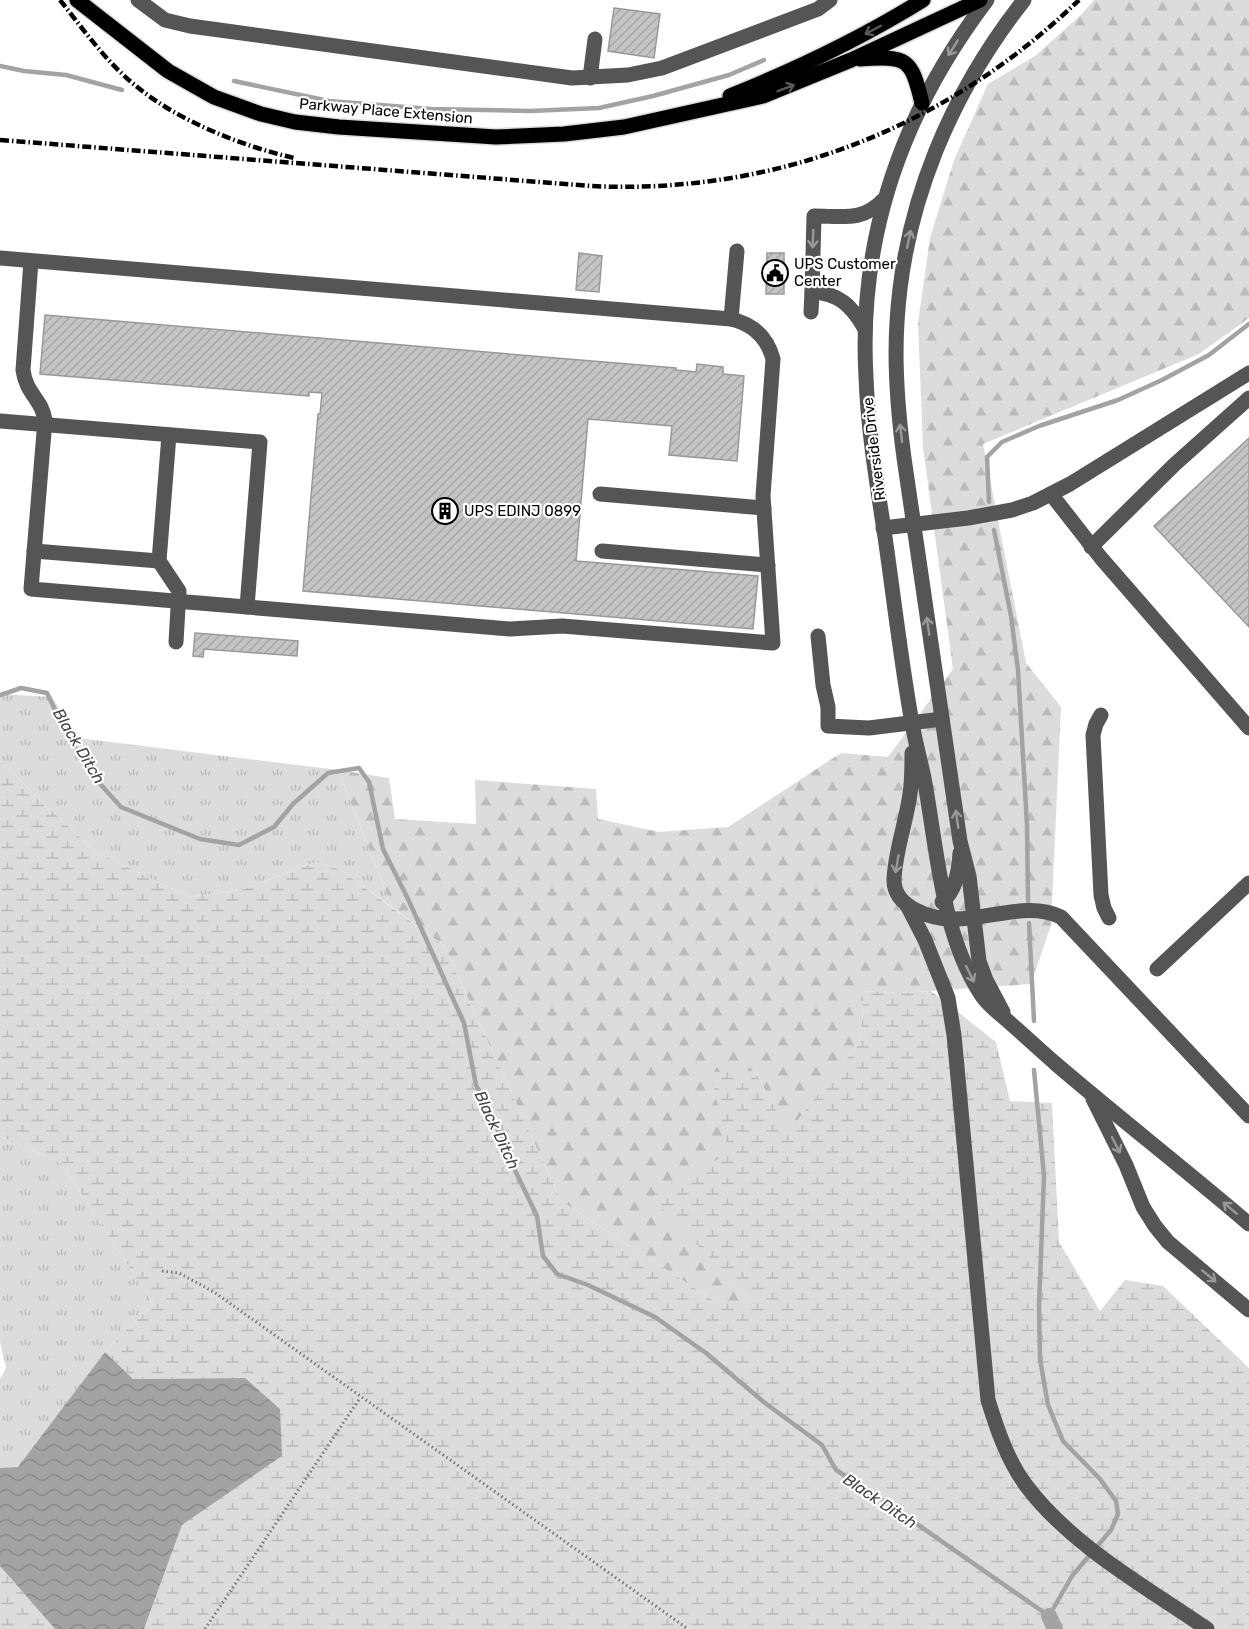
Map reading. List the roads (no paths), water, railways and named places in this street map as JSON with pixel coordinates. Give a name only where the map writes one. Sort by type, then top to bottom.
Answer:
[{"type":"main road","name":"Parkway Place Extension","points":[[77,0],[154,61],[192,85],[245,109],[295,122],[470,137],[518,137],[624,127],[763,96],[851,60],[980,0]]},
{"type":"main road","name":"Parkway Place Extension","points":[[688,112],[782,75],[882,26],[923,0]]},
{"type":"main road","points":[[851,60],[888,58],[904,61],[915,73],[922,103]]},
{"type":"street","points":[[138,0],[165,20],[196,28],[529,73],[590,78],[628,75],[662,68],[818,9],[830,0]]},
{"type":"street","name":"Riverside Drive","points":[[987,0],[955,45],[922,103],[900,149],[885,198],[875,244],[865,329],[870,426],[884,528],[912,723],[945,899],[958,947],[974,984],[987,1004],[1090,1093],[1249,1224]]},
{"type":"street","name":"Riverside Drive","points":[[1009,1022],[982,969],[969,876],[960,841],[901,431],[896,358],[899,294],[908,241],[926,175],[953,111],[983,57],[1024,0]]},
{"type":"street","points":[[590,78],[595,39]]},
{"type":"street","points":[[811,312],[814,209],[851,216],[866,214],[885,198]]},
{"type":"street","points":[[731,319],[737,251]]},
{"type":"street","points":[[0,258],[731,319],[745,323],[762,335],[769,345],[773,359],[764,508],[773,643],[562,626],[510,629],[31,589],[45,425],[43,408],[28,390],[23,370],[31,261]]},
{"type":"street","points":[[812,292],[822,293],[849,305],[865,329]]},
{"type":"street","points":[[884,528],[990,515],[1012,510],[1051,495],[1247,379]]},
{"type":"street","points":[[1092,547],[1174,465],[1249,398]]},
{"type":"street","points":[[0,421],[260,442],[247,607]]},
{"type":"street","points":[[170,435],[159,561],[177,586],[179,601],[176,642]]},
{"type":"street","points":[[600,494],[764,508]]},
{"type":"street","points":[[1051,495],[1092,547],[1249,728]]},
{"type":"street","points":[[34,551],[159,561]]},
{"type":"street","points":[[602,551],[768,565]]},
{"type":"street","points":[[818,636],[822,686],[828,707],[828,726],[869,728],[942,719]]},
{"type":"street","points":[[1101,715],[1093,735],[1101,895],[1109,918]]},
{"type":"street","points":[[912,723],[910,795],[894,882],[898,896],[907,905],[925,940],[948,998],[954,1035],[988,1400],[1000,1437],[1024,1482],[1052,1517],[1116,1566],[1207,1629]]},
{"type":"street","points":[[907,905],[926,908],[945,899],[958,874],[960,841]]},
{"type":"street","points":[[969,876],[982,902],[1001,913]]},
{"type":"street","points":[[1157,969],[1249,883]]},
{"type":"street","points":[[907,905],[926,914],[950,919],[1001,913],[1047,912],[1066,921],[1249,1116]]},
{"type":"street","points":[[1090,1093],[1126,1166],[1143,1207],[1155,1226],[1168,1242],[1249,1310]]},
{"type":"water","points":[[105,1352],[133,1379],[245,1378],[280,1409],[282,1456],[182,1525],[144,1629],[55,1629],[0,1566],[0,1468],[18,1467]]},
{"type":"waterway","points":[[234,81],[329,101],[431,109],[530,111],[599,108],[729,75],[764,60]]},
{"type":"waterway","points":[[0,66],[66,75],[122,90]]},
{"type":"waterway","points":[[989,502],[987,457],[1002,442],[1039,426],[1118,400],[1162,380],[1209,355],[1249,324]]},
{"type":"waterway","points":[[994,530],[1011,616],[1018,670],[1027,825],[1028,901]]},
{"type":"waterway","name":"Black Ditch","points":[[0,695],[21,688],[47,693],[68,737],[93,776],[121,807],[200,839],[239,845],[274,827],[293,804],[328,773],[359,768],[369,782],[383,849],[464,1023],[476,1085],[537,1216],[543,1256],[557,1274],[588,1285],[655,1317],[706,1353],[765,1403],[822,1445],[836,1470],[1049,1616],[1072,1576],[1111,1530],[1118,1514],[1116,1501],[1100,1479],[1063,1441],[1048,1405],[1040,1359],[1039,1306],[1044,1176],[1034,1070]]},
{"type":"waterway","points":[[1029,923],[1034,1021]]},
{"type":"waterway","name":"Black Ditch","points":[[1049,1616],[1055,1629]]},
{"type":"railway","points":[[60,0],[115,67],[153,99],[211,131],[253,147],[294,158]]},
{"type":"railway","points":[[0,140],[591,186],[660,186],[727,179],[792,165],[854,144],[915,117],[973,84],[1027,45],[1079,0]]},
{"type":"place","name":"UPS Customer Center","points":[[775,273]]},
{"type":"place","name":"UPS EDINJ 0899","points":[[445,511]]}]
